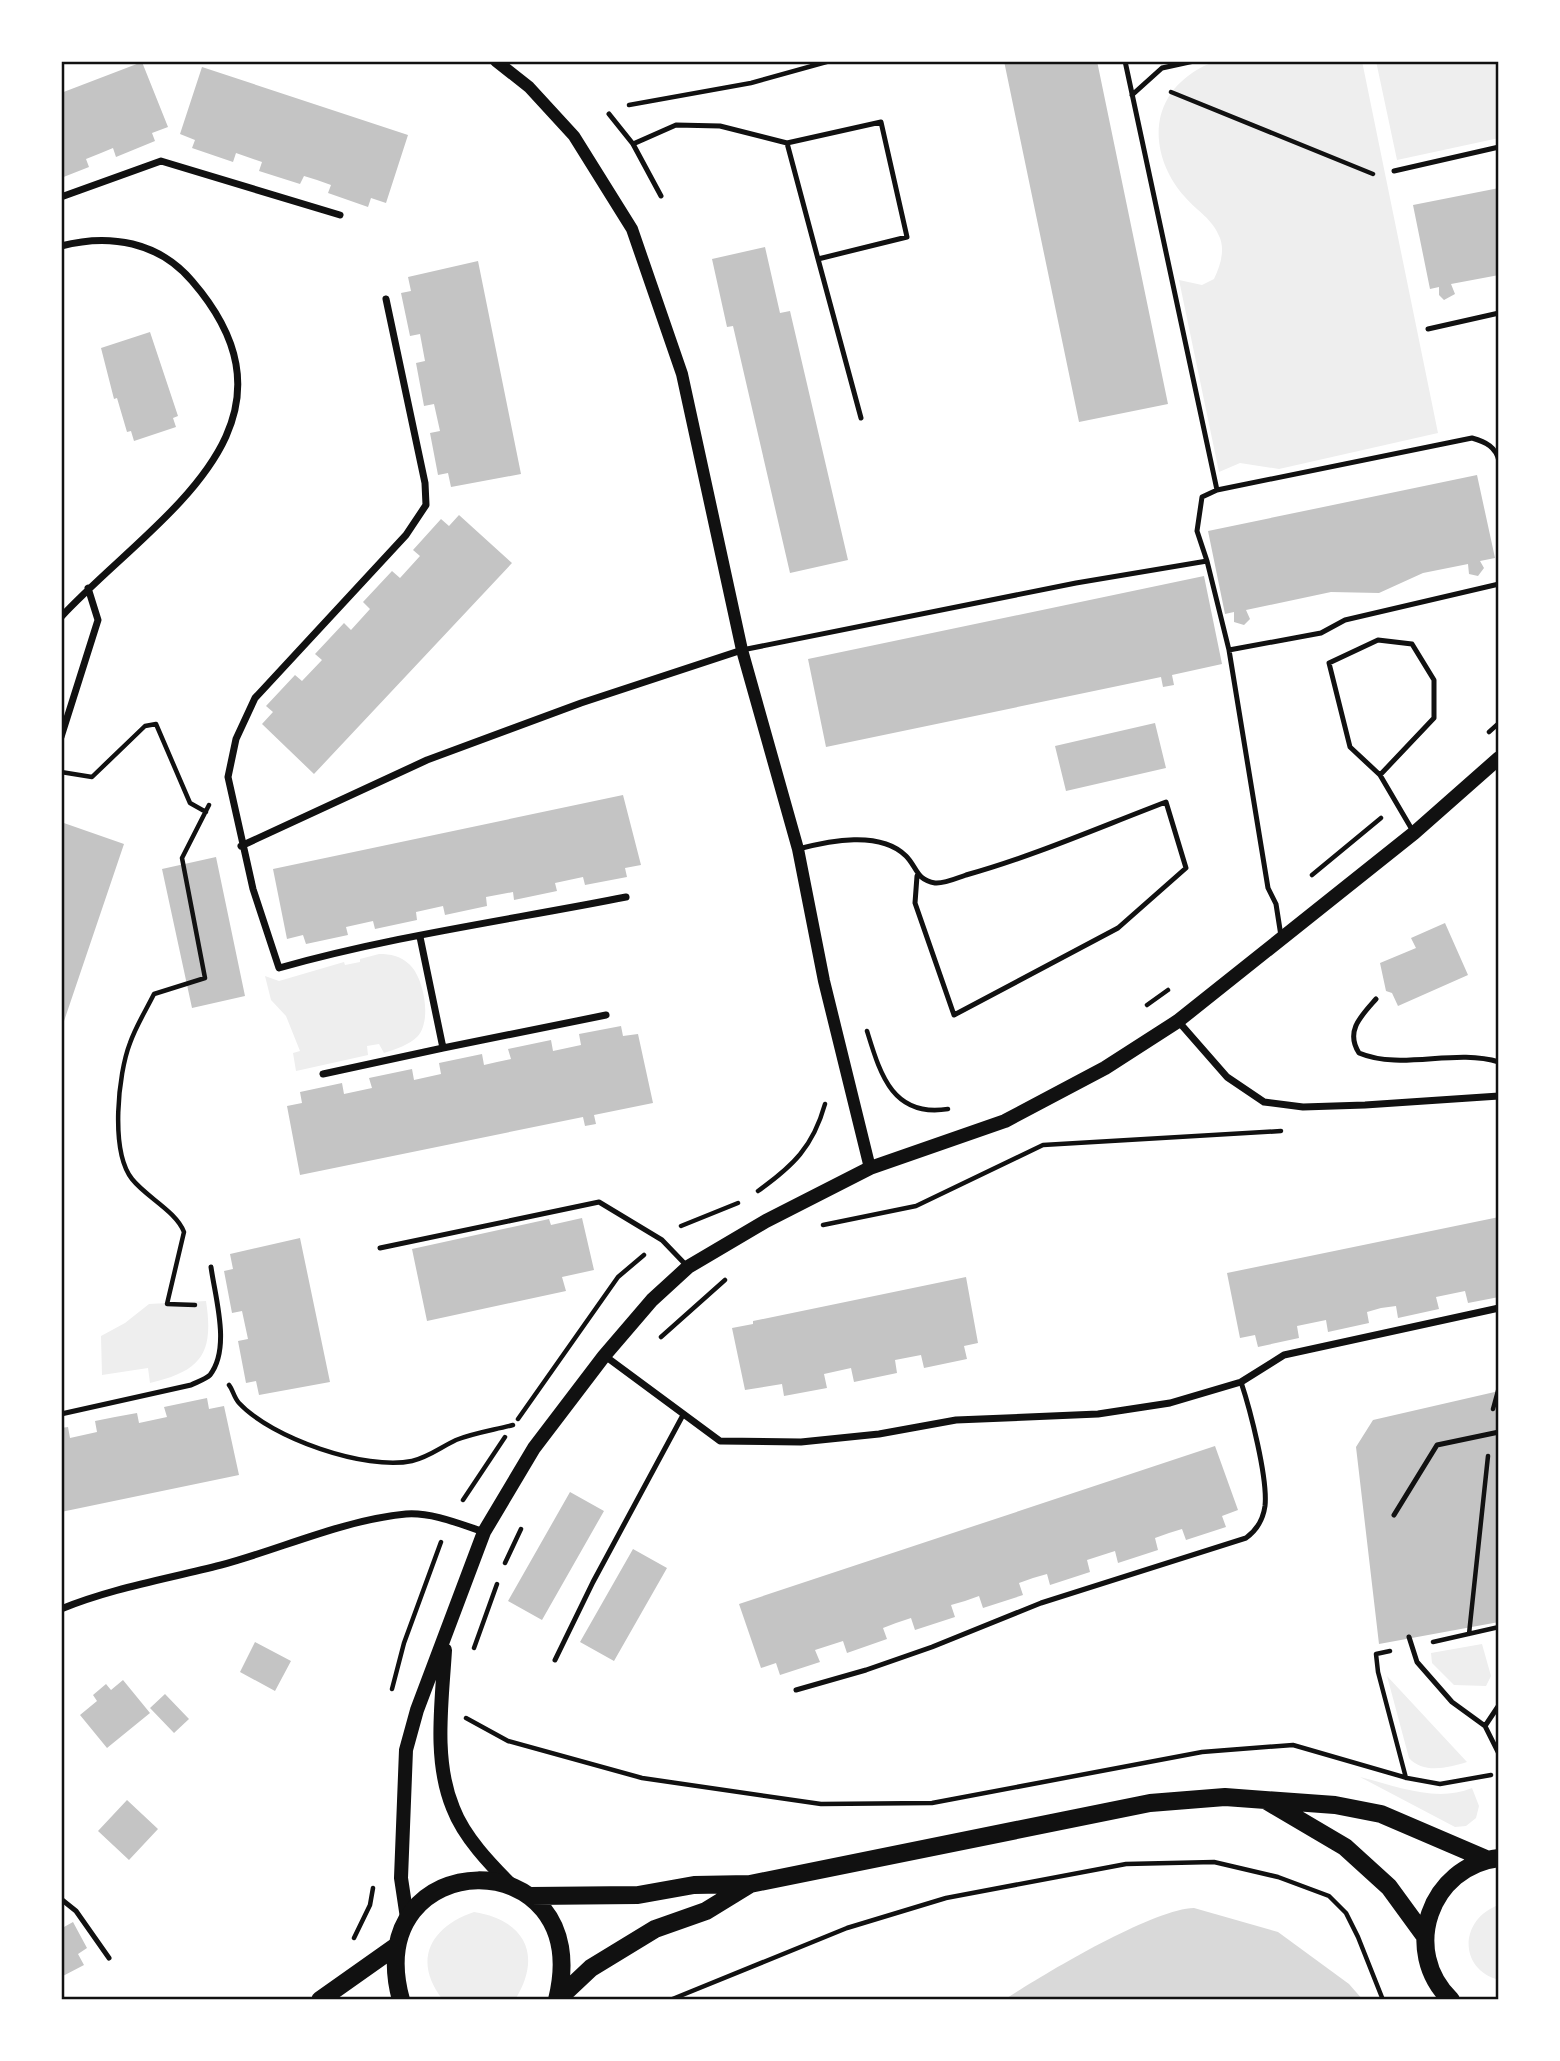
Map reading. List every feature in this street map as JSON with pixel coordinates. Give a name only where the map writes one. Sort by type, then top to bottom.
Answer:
[{"type":"main road","points":[[407,1918],[401,1878],[406,1750],[417,1710],[446,1639],[484,1532],[534,1448],[604,1356],[652,1300],[688,1267],[746,1231],[870,1168],[1005,1121],[1105,1068],[1178,1021],[1281,936],[1414,833],[1499,758]]},
{"type":"main road","points":[[446,1639],[441,1714],[444,1779],[453,1809],[470,1837],[512,1886]]},
{"type":"main road","points":[[530,1896],[638,1895],[694,1885],[750,1884],[1150,1803],[1225,1797],[1335,1805],[1381,1814],[1492,1858]]},
{"type":"main road","points":[[1264,1799],[1345,1847],[1389,1887],[1424,1935]]},
{"type":"main road","points":[[1451,2000],[1432,1975],[1425,1956],[1427,1914],[1440,1889],[1461,1871],[1492,1858]]},
{"type":"main road","points":[[401,2000],[394,1974],[395,1947],[407,1918],[422,1900],[443,1887],[465,1880],[489,1880],[512,1886],[530,1896],[550,1917],[561,1943],[564,1972],[557,2000]]},
{"type":"main road","points":[[557,2000],[591,1968],[655,1929],[706,1911],[750,1884]]},
{"type":"main road","points":[[320,2000],[395,1947]]},
{"type":"street","points":[[496,61],[529,88],[574,136],[632,229],[681,374],[742,650],[798,849],[824,981],[870,1168]]},
{"type":"street","points":[[61,197],[161,161],[340,215]]},
{"type":"street","points":[[61,246],[110,240],[137,244],[165,255],[206,298],[224,330],[233,356],[237,384],[235,410],[226,435],[200,483],[88,588],[61,617]]},
{"type":"street","points":[[386,299],[425,483],[426,505],[406,535],[254,698],[236,739],[228,777],[242,846],[279,968],[355,947],[626,897]]},
{"type":"street","points":[[61,737],[98,620],[88,588]]},
{"type":"street","points":[[242,846],[427,760],[581,703],[742,650]]},
{"type":"street","points":[[420,937],[443,1048]]},
{"type":"street","points":[[323,1074],[606,1015]]},
{"type":"street","points":[[1178,1021],[1227,1077],[1264,1102],[1303,1107],[1499,1096]]},
{"type":"street","points":[[604,1356],[720,1441],[801,1442],[879,1434],[956,1420],[1098,1414],[1170,1403],[1241,1381],[1284,1355],[1499,1308]]},
{"type":"street","points":[[61,1609],[93,1596],[221,1565],[364,1522],[408,1514],[452,1521],[484,1532]]},
{"type":"lane","points":[[1125,61],[1217,490]]},
{"type":"lane","points":[[1132,95],[1163,68],[1194,61]]},
{"type":"lane","points":[[609,114],[634,144],[661,196]]},
{"type":"lane","points":[[634,144],[676,125],[720,126],[787,143],[881,122],[907,237],[818,259]]},
{"type":"lane","points":[[787,143],[861,418]]},
{"type":"lane","points":[[1394,171],[1499,147]]},
{"type":"lane","points":[[1429,329],[1499,313]]},
{"type":"lane","points":[[1281,936],[1276,904],[1268,888],[1229,650],[1197,531],[1202,497],[1217,490],[1472,438],[1486,442],[1497,453],[1499,461]]},
{"type":"lane","points":[[742,650],[1076,583],[1207,561]]},
{"type":"lane","points":[[1229,650],[1321,633],[1345,620],[1499,584]]},
{"type":"lane","points":[[1380,775],[1434,718],[1434,680],[1412,644],[1378,640],[1329,663],[1350,747],[1380,775],[1414,833]]},
{"type":"lane","points":[[798,849],[820,843],[867,841],[886,844],[906,856],[917,876],[915,904],[954,1015],[1118,929],[1186,868],[1166,802],[986,870],[936,884],[917,876]]},
{"type":"lane","points":[[1376,999],[1357,1020],[1353,1038],[1359,1053],[1376,1060],[1461,1057],[1499,1062]]},
{"type":"lane","points":[[380,1248],[599,1202],[662,1240],[688,1267]]},
{"type":"lane","points":[[61,1414],[191,1385],[210,1376],[219,1356],[220,1336],[211,1267]]},
{"type":"lane","points":[[796,1690],[932,1647],[1041,1603],[1246,1538],[1255,1531],[1265,1503],[1252,1416],[1241,1381]]},
{"type":"lane","points":[[555,1660],[593,1582],[684,1415]]},
{"type":"lane","points":[[1394,1515],[1437,1445],[1499,1432]]},
{"type":"lane","points":[[1409,1637],[1417,1662],[1452,1702],[1485,1726],[1499,1754]]},
{"type":"lane","points":[[1485,1726],[1499,1705]]},
{"type":"lane","points":[[61,1899],[76,1911],[109,1958]]},
{"type":"path","points":[[609,114],[638,101],[751,83],[830,61]]},
{"type":"path","points":[[1163,68],[1171,94],[1385,179]]},
{"type":"path","points":[[61,772],[92,777],[145,726],[156,724],[190,803],[207,811],[182,858],[205,978],[154,994],[129,1044],[117,1134],[122,1161],[131,1177],[150,1199],[181,1225],[184,1232],[167,1304],[216,1307]]},
{"type":"path","points":[[813,1227],[916,1206],[1043,1145],[1289,1130]]},
{"type":"path","points":[[626,1372],[646,1349],[735,1273]]},
{"type":"path","points":[[232,1386],[239,1404],[258,1418],[328,1453],[362,1461],[394,1464],[416,1460],[463,1438],[513,1425]]},
{"type":"path","points":[[1492,1422],[1499,1387]]},
{"type":"path","points":[[1469,1634],[1468,1621],[1489,1448]]},
{"type":"path","points":[[504,1565],[527,1517]]},
{"type":"path","points":[[472,1655],[499,1578]]},
{"type":"path","points":[[1441,1640],[1499,1627]]},
{"type":"path","points":[[1384,1652],[1376,1654],[1391,1729],[1406,1779]]},
{"type":"path","points":[[465,1704],[463,1717],[508,1741],[642,1778],[821,1804],[932,1803],[1202,1752],[1293,1745],[1406,1779],[1440,1784],[1499,1773]]},
{"type":"path","points":[[670,2000],[847,1928],[946,1898],[1126,1864],[1214,1862],[1278,1877],[1329,1896],[1346,1913],[1383,2000]]},
{"type":"path","points":[[352,1942],[370,1905],[375,1879]]},
{"type":"shaded area","points":[[1219,61],[1362,61],[1438,433],[1279,469],[1240,463],[1219,472],[1179,280],[1202,285],[1214,279],[1222,248],[1213,225],[1185,197],[1170,175],[1160,150],[1159,123],[1168,98],[1183,80],[1197,70]]},
{"type":"shaded area","points":[[1376,61],[1499,61],[1499,138],[1397,160]]},
{"type":"shaded area","points":[[379,954],[402,959],[419,978],[425,1020],[418,1036],[384,1053],[379,1044],[367,1046],[368,1055],[296,1071],[293,1053],[300,1051],[286,1016],[271,1000],[265,976],[279,981],[344,962],[345,965],[360,962],[360,959]]},
{"type":"shaded area","points":[[206,1301],[206,1347],[193,1365],[168,1378],[150,1383],[148,1368],[102,1375],[101,1336],[125,1323],[149,1304]]},
{"type":"shaded area","points":[[1482,1644],[1491,1676],[1486,1686],[1454,1685],[1432,1663],[1431,1653]]},
{"type":"shaded area","points":[[1387,1676],[1467,1762],[1444,1768],[1428,1768],[1409,1758]]},
{"type":"shaded area","points":[[1360,1777],[1416,1792],[1445,1794],[1472,1788],[1479,1806],[1476,1818],[1466,1826],[1455,1827]]},
{"type":"shaded area","points":[[1499,1905],[1499,1980],[1485,1974],[1476,1965],[1470,1955],[1469,1943],[1477,1921]]},
{"type":"shaded area","points":[[1194,1908],[1278,1932],[1349,1984],[1363,2000],[1004,2000],[1125,1931],[1175,1911]]},
{"type":"shaded area","points":[[474,1912],[506,1923],[517,1931],[524,1942],[528,1954],[528,1968],[515,2000],[443,2000],[434,1986],[429,1972],[430,1947],[446,1927]]},
{"type":"building","points":[[1004,61],[1097,61],[1168,404],[1079,422]]},
{"type":"building","points":[[142,62],[168,127],[152,133],[155,141],[116,157],[113,148],[86,159],[89,167],[61,178],[61,93]]},
{"type":"building","points":[[202,67],[408,135],[386,203],[371,198],[368,207],[328,193],[331,185],[317,180],[304,176],[300,184],[259,171],[262,162],[236,153],[233,162],[192,148],[195,140],[180,134]]},
{"type":"building","points":[[1499,188],[1499,275],[1451,284],[1455,294],[1444,300],[1439,295],[1439,287],[1430,289],[1413,205]]},
{"type":"building","points":[[765,247],[780,313],[790,311],[848,560],[790,573],[733,326],[727,327],[712,259]]},
{"type":"building","points":[[478,261],[521,474],[451,487],[448,473],[438,475],[430,433],[440,431],[434,404],[424,406],[416,363],[425,361],[420,334],[410,336],[401,293],[411,291],[408,277]]},
{"type":"building","points":[[150,332],[178,416],[173,418],[176,427],[134,441],[131,431],[127,432],[117,398],[114,399],[101,348]]},
{"type":"building","points":[[1477,475],[1495,558],[1480,561],[1484,568],[1478,576],[1469,574],[1468,564],[1423,573],[1379,593],[1331,592],[1246,610],[1250,619],[1244,625],[1234,622],[1234,612],[1225,614],[1208,531]]},
{"type":"building","points":[[459,515],[512,563],[314,774],[262,724],[273,712],[266,706],[295,675],[302,681],[322,660],[315,654],[344,623],[351,630],[370,609],[363,602],[392,571],[400,578],[420,556],[413,550],[441,519],[449,526]]},
{"type":"building","points":[[1204,576],[1222,664],[1172,675],[1174,685],[1163,687],[1161,677],[826,747],[808,659]]},
{"type":"building","points":[[1155,723],[1166,768],[1066,791],[1055,746]]},
{"type":"building","points":[[623,795],[641,865],[625,868],[627,877],[585,885],[583,877],[555,883],[557,891],[514,900],[513,892],[486,897],[487,906],[445,915],[443,906],[416,912],[417,920],[375,929],[373,921],[346,927],[348,935],[306,944],[303,935],[287,939],[273,869]]},
{"type":"building","points":[[61,822],[124,844],[62,1027],[61,1027]]},
{"type":"building","points":[[216,857],[245,996],[192,1008],[162,869]]},
{"type":"building","points":[[1445,923],[1468,975],[1398,1006],[1392,993],[1386,991],[1380,963],[1416,948],[1411,938]]},
{"type":"building","points":[[621,1026],[623,1036],[638,1034],[653,1103],[594,1115],[596,1124],[585,1126],[583,1117],[300,1175],[287,1106],[302,1103],[300,1092],[342,1083],[344,1094],[372,1088],[369,1078],[412,1069],[414,1080],[441,1074],[439,1063],[482,1054],[484,1065],[511,1059],[508,1049],[551,1040],[553,1051],[581,1045],[579,1034]]},
{"type":"building","points":[[1499,1217],[1499,1297],[1468,1303],[1465,1291],[1436,1297],[1439,1309],[1398,1318],[1396,1306],[1381,1308],[1367,1312],[1369,1323],[1328,1332],[1326,1320],[1297,1326],[1299,1338],[1258,1347],[1255,1335],[1240,1338],[1227,1273]]},
{"type":"building","points":[[582,1218],[594,1270],[562,1277],[566,1291],[427,1321],[412,1249],[549,1219],[551,1225]]},
{"type":"building","points":[[300,1238],[330,1382],[259,1395],[256,1381],[246,1383],[238,1341],[248,1339],[242,1311],[232,1313],[224,1271],[233,1269],[230,1254]]},
{"type":"building","points":[[966,1277],[978,1343],[964,1346],[967,1359],[924,1368],[921,1355],[895,1360],[897,1373],[854,1382],[851,1368],[824,1374],[827,1388],[784,1396],[782,1384],[745,1390],[732,1328],[753,1324],[753,1321]]},
{"type":"building","points":[[1499,1391],[1499,1622],[1379,1644],[1356,1447],[1373,1420]]},
{"type":"building","points":[[207,1398],[209,1409],[224,1406],[239,1475],[61,1512],[61,1428],[68,1427],[70,1438],[97,1432],[95,1421],[137,1413],[139,1423],[167,1417],[164,1407]]},
{"type":"building","points":[[1215,1446],[1238,1510],[1222,1516],[1226,1527],[1186,1540],[1182,1529],[1169,1533],[1155,1538],[1158,1550],[1118,1563],[1115,1551],[1087,1560],[1090,1572],[1050,1585],[1047,1574],[1033,1578],[1019,1583],[1023,1595],[983,1608],[979,1596],[951,1605],[955,1617],[915,1630],[911,1618],[883,1628],[887,1639],[847,1653],[843,1641],[815,1650],[820,1662],[780,1675],[776,1663],[761,1668],[739,1604]]},
{"type":"building","points":[[570,1492],[604,1511],[542,1620],[508,1601]]},
{"type":"building","points":[[633,1549],[667,1568],[614,1661],[580,1642]]},
{"type":"building","points":[[255,1642],[291,1661],[275,1691],[240,1672]]},
{"type":"building","points":[[123,1680],[150,1713],[107,1748],[80,1715],[97,1701],[93,1695],[106,1684],[111,1690]]},
{"type":"building","points":[[165,1694],[189,1719],[174,1733],[150,1708]]},
{"type":"building","points":[[127,1800],[158,1829],[129,1860],[98,1831]]},
{"type":"building","points":[[61,1922],[64,1927],[73,1922],[87,1948],[78,1954],[84,1965],[61,1977]]}]
